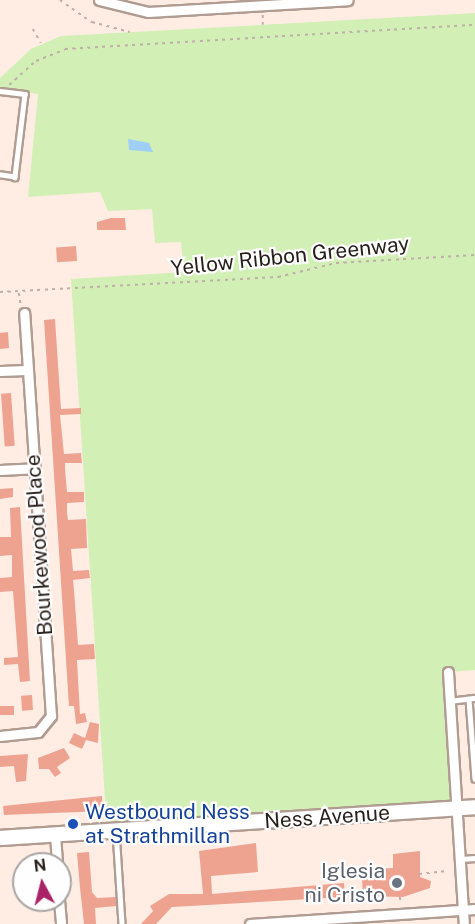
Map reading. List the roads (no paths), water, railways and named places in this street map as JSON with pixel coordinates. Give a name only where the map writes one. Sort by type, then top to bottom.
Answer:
[{"type":"main road","name":"Ness Avenue","points":[[0,837],[475,807]]},
{"type":"street","points":[[99,0],[148,12],[348,0]]},
{"type":"street","name":"Bourkewood Place","points":[[0,736],[38,732],[51,716],[24,313]]},
{"type":"street","points":[[0,371],[27,369]]},
{"type":"street","points":[[0,470],[34,468]]},
{"type":"street","points":[[448,672],[464,924]]},
{"type":"street","points":[[55,834],[56,852]]},
{"type":"street","points":[[250,924],[475,909]]},
{"type":"lane","points":[[0,175],[15,177],[25,94],[3,90]]},
{"type":"lane","points":[[449,701],[472,698],[475,779]]},
{"type":"lane","points":[[116,830],[122,924]]},
{"type":"lane","points":[[461,859],[475,858]]},
{"type":"water","points":[[128,139],[149,143],[153,152],[129,150]]},
{"type":"place","name":"Westbound Ness at Strathmillan","points":[[73,824]]},
{"type":"place","name":"Iglesia ni Cristo","points":[[397,883]]}]
